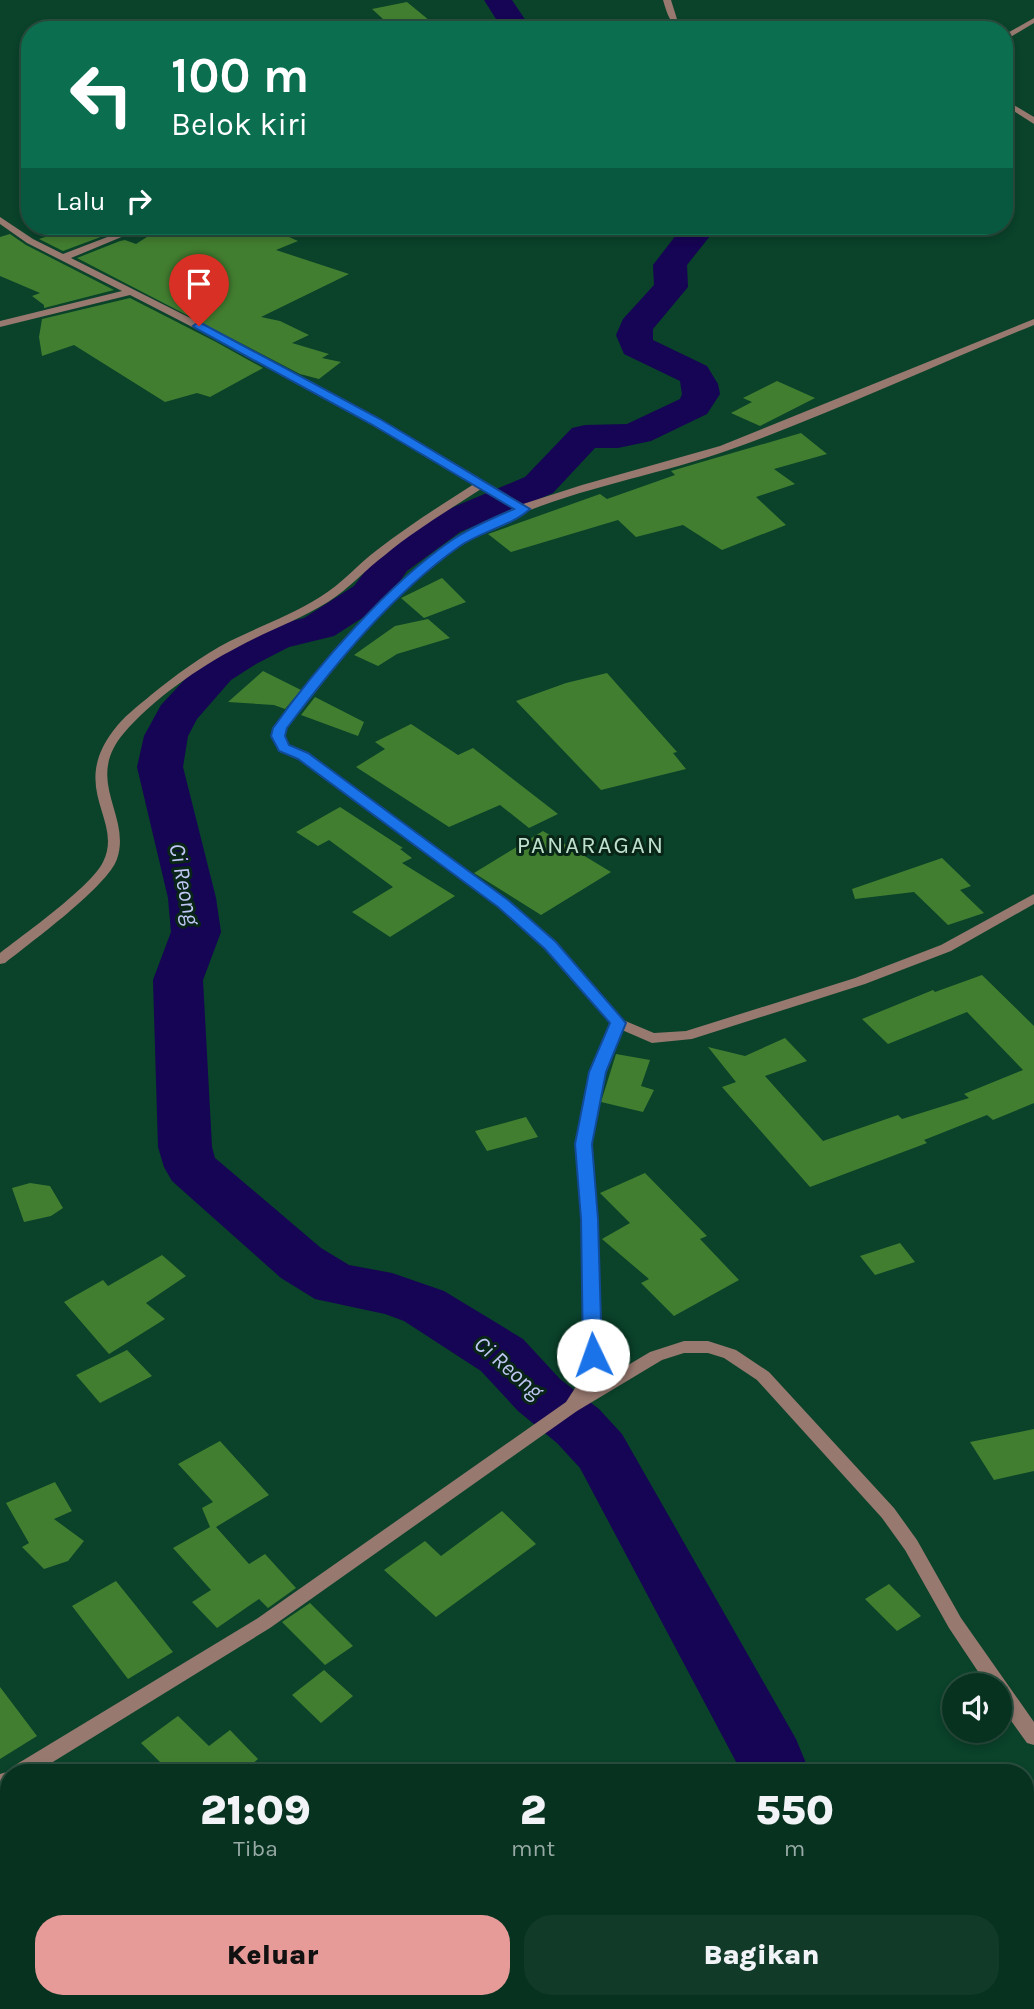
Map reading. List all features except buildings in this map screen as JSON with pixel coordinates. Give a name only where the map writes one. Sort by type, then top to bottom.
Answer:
[{"type":"street","points":[[667,0],[674,21]]},
{"type":"street","points":[[1013,33],[1034,20]]},
{"type":"street","points":[[1013,107],[1034,121]]},
{"type":"street","points":[[0,220],[21,235]]},
{"type":"street","points":[[21,235],[269,363],[518,505]]},
{"type":"street","points":[[64,257],[121,235]]},
{"type":"street","points":[[0,324],[130,292]]},
{"type":"street","points":[[1034,322],[722,449],[518,505],[454,544],[397,592],[314,682],[280,728],[278,736],[284,748],[303,756],[503,904],[551,946],[618,1023],[652,1038],[687,1036],[860,981],[934,953],[1034,898]]},
{"type":"street","points":[[0,960],[86,888],[110,863],[113,838],[101,788],[101,767],[105,750],[119,731],[217,652],[281,622],[337,591],[382,551],[485,486]]},
{"type":"street","points":[[571,1407],[585,1386],[593,1355],[590,1219],[583,1144],[597,1072],[618,1023]]},
{"type":"street","points":[[34,1764],[264,1623],[571,1407],[656,1356],[684,1347],[708,1347],[730,1354],[763,1376],[888,1514],[911,1545],[955,1623],[989,1673]]},
{"type":"street","points":[[1012,1706],[1034,1737]]},
{"type":"waterway","name":"Ci Reong","points":[[498,0],[512,21]]},
{"type":"waterway","name":"Ci Reong","points":[[693,235],[670,265],[671,287],[636,327],[634,335],[637,346],[694,374],[700,384],[701,394],[694,406],[638,433],[618,437],[585,436],[539,485],[446,524],[393,562],[369,595],[319,627],[274,638],[216,671],[177,714],[166,736],[160,767],[192,898],[196,932],[178,980],[185,1147],[191,1167],[301,1263],[335,1284],[392,1294],[424,1306],[502,1355],[539,1395],[578,1426],[601,1451],[773,1764]]},
{"type":"district","name":"PANARAGAN","points":[[591,845]]},
{"type":"route","points":[[199,326],[376,422],[524,509],[503,517],[454,544],[397,592],[314,682],[280,728],[278,736],[284,748],[303,756],[503,904],[551,946],[618,1023],[597,1072],[583,1144],[590,1219],[593,1355]]}]
